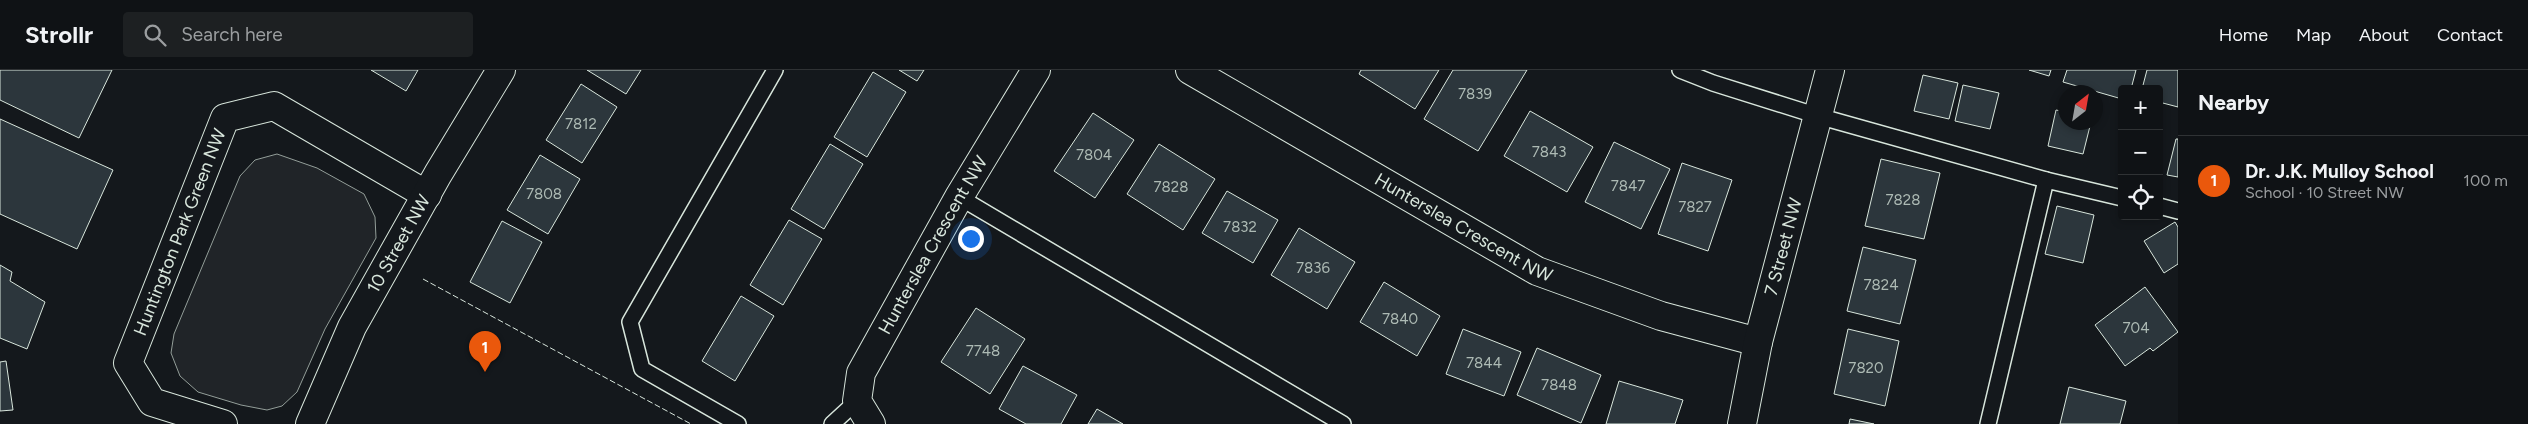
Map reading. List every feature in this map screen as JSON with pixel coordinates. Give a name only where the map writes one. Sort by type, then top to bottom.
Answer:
[{"type":"street","name":"10 Street NW","points":[[310,424],[352,327],[501,70]]},
{"type":"street","name":"Hunterslea Crescent NW","points":[[857,402],[861,373],[959,197],[1036,70]]},
{"type":"street","name":"Hunterslea Crescent NW","points":[[1190,70],[1537,271],[1661,316],[1758,342]]},
{"type":"street","name":"7 Street NW","points":[[1742,424],[1758,342],[1830,70]]},
{"type":"street","name":"Huntington Park Green NW","points":[[223,424],[152,402],[128,363],[225,118],[274,106],[427,195]]},
{"type":"street","points":[[857,402],[871,424]]},
{"type":"lane","points":[[738,424],[642,370],[630,322],[775,70]]},
{"type":"lane","points":[[1680,70],[1713,83],[1818,116],[2046,180],[2118,197]]},
{"type":"lane","points":[[1988,424],[2046,180]]},
{"type":"lane","points":[[959,197],[1343,424]]},
{"type":"lane","points":[[2163,207],[2178,211]]},
{"type":"lane","points":[[832,424],[857,402]]},
{"type":"shaded area","points":[[277,154],[317,168],[364,194],[375,217],[376,238],[325,329],[297,392],[282,406],[267,410],[241,405],[198,392],[180,376],[171,353],[174,334],[240,176],[255,160]]},
{"type":"building","points":[[0,70],[112,70],[79,138],[0,100]]},
{"type":"building","points":[[371,70],[418,70],[406,91]]},
{"type":"building","points":[[587,70],[641,70],[626,94]]},
{"type":"building","points":[[899,70],[924,70],[917,81]]},
{"type":"building","points":[[1361,70],[1439,70],[1415,109],[1359,74]]},
{"type":"building","points":[[1453,70],[1527,70],[1478,151],[1424,119]]},
{"type":"building","points":[[2029,70],[2051,70],[2049,76]]},
{"type":"building","points":[[2067,70],[2136,70],[2132,85],[2118,85],[2118,98],[2103,94],[2103,85],[2073,85],[2063,82]]},
{"type":"building","points":[[2147,70],[2178,70],[2178,107],[2163,103],[2163,85],[2143,85]]},
{"type":"building","points":[[873,72],[906,92],[867,157],[834,137]]},
{"type":"building","points":[[1923,75],[1958,83],[1949,119],[1914,111]]},
{"type":"building","points":[[581,84],[617,107],[582,163],[546,140]]},
{"type":"building","points":[[1963,85],[1999,93],[1990,129],[1955,121]]},
{"type":"building","points":[[2056,110],[2058,110],[2058,130],[2089,130],[2083,154],[2048,146]]},
{"type":"building","points":[[1530,111],[1593,147],[1567,192],[1504,156]]},
{"type":"building","points":[[1093,113],[1134,140],[1095,198],[1054,171]]},
{"type":"building","points":[[0,119],[113,170],[77,249],[0,214]]},
{"type":"building","points":[[2176,139],[2178,139],[2178,177],[2167,175]]},
{"type":"building","points":[[1614,142],[1670,169],[1641,229],[1585,202]]},
{"type":"building","points":[[830,144],[863,164],[824,229],[791,209]]},
{"type":"building","points":[[1159,144],[1215,179],[1183,230],[1127,194]]},
{"type":"building","points":[[540,155],[580,179],[548,234],[507,210]]},
{"type":"building","points":[[1881,159],[1940,173],[1924,239],[1865,226]]},
{"type":"building","points":[[1682,163],[1732,180],[1708,251],[1658,234]]},
{"type":"building","points":[[1227,191],[1278,220],[1253,263],[1202,233]]},
{"type":"building","points":[[2057,206],[2094,215],[2083,263],[2045,254]]},
{"type":"building","points":[[789,220],[822,239],[783,305],[750,285]]},
{"type":"building","points":[[502,221],[542,242],[510,303],[470,282]]},
{"type":"building","points":[[2175,222],[2178,227],[2178,264],[2164,273],[2144,241]]},
{"type":"building","points":[[1299,228],[1355,262],[1327,309],[1271,275]]},
{"type":"building","points":[[1863,247],[1916,260],[1900,324],[1847,311]]},
{"type":"building","points":[[0,265],[12,272],[10,281],[45,302],[27,349],[0,338]]},
{"type":"building","points":[[1384,282],[1440,316],[1417,356],[1360,322]]},
{"type":"building","points":[[2145,287],[2178,332],[2153,351],[2150,348],[2125,366],[2095,325]]},
{"type":"building","points":[[741,296],[774,316],[735,381],[702,361]]},
{"type":"building","points":[[976,308],[1025,339],[990,394],[941,362]]},
{"type":"building","points":[[1463,329],[1521,352],[1504,396],[1446,374]]},
{"type":"building","points":[[1848,329],[1899,341],[1885,406],[1834,394]]},
{"type":"building","points":[[1537,348],[1601,375],[1581,423],[1517,395]]},
{"type":"building","points":[[6,361],[13,410],[0,411],[0,362]]},
{"type":"building","points":[[1023,366],[1077,395],[1061,424],[1026,424],[999,409]]},
{"type":"building","points":[[1619,381],[1683,400],[1675,424],[1606,424]]},
{"type":"building","points":[[2069,387],[2126,401],[2120,424],[2060,424]]},
{"type":"building","points":[[1097,409],[1123,424],[1088,424]]},
{"type":"building","points":[[1850,419],[1874,424],[1849,424]]},
{"type":"fence","points":[[423,279],[691,424]]},
{"type":"place","name":"Dr. J.K. Mulloy School","points":[[485,372]]}]
